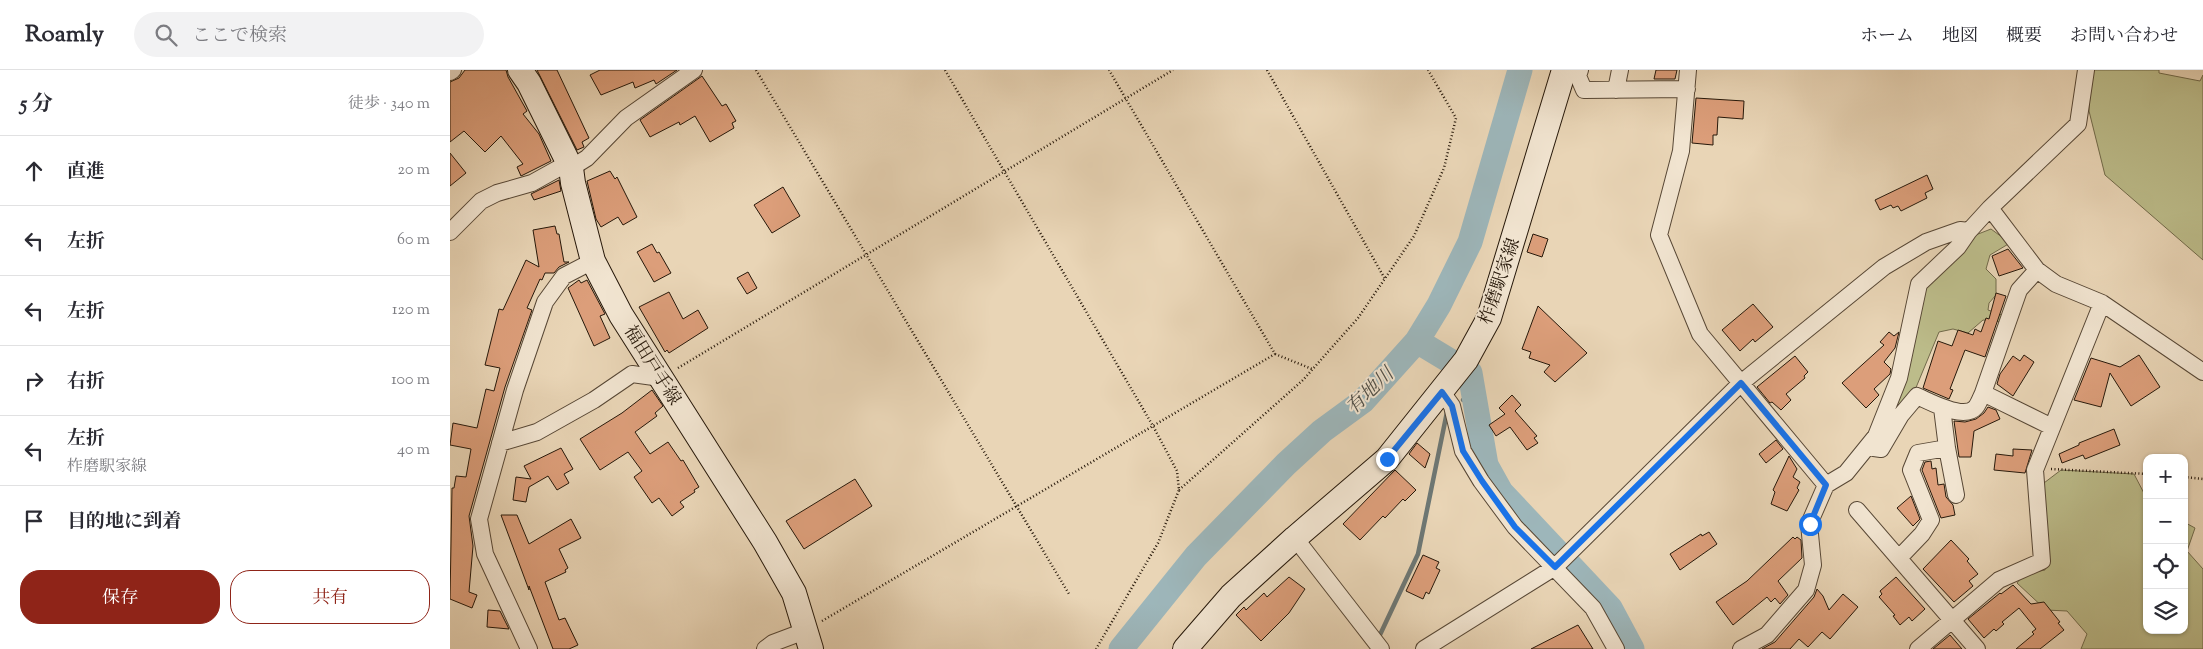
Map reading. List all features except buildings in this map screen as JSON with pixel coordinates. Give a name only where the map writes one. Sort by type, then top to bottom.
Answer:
[{"type":"main road","name":"福田戸手線","points":[[520,70],[529,83],[571,168],[572,183],[593,261],[622,315],[765,542],[794,593],[808,640]]},
{"type":"main road","name":"柞磨駅家線","points":[[1184,649],[1231,596],[1387,459],[1461,366],[1489,318],[1564,70]]},
{"type":"street","points":[[450,232],[481,201],[497,193],[532,183],[559,168],[571,168],[587,158],[626,118],[694,70]]},
{"type":"street","points":[[1580,70],[1578,76],[1584,90],[1687,89]]},
{"type":"street","points":[[1616,90],[1620,70]]},
{"type":"street","points":[[1688,70],[1681,151],[1659,235],[1700,334],[1826,485]]},
{"type":"street","points":[[1741,649],[1767,635],[1806,590],[1813,566],[1810,524],[1826,485],[1846,473],[1876,436],[1899,378],[1918,284],[1958,247],[1969,231],[1990,208],[2078,124],[2086,70]]},
{"type":"street","points":[[1990,208],[2037,270],[2056,284],[2102,303],[2199,364]]},
{"type":"street","points":[[1424,649],[1555,567],[1741,383],[1884,267],[1926,242],[1960,230],[1969,231]]},
{"type":"street","points":[[529,649],[485,554],[479,519],[515,390],[545,302],[564,276],[593,261]]},
{"type":"street","points":[[1869,447],[1881,449],[1901,415],[1917,396],[1942,408],[1963,413],[1975,408],[1983,393],[2019,290],[2037,270]]},
{"type":"street","points":[[1918,649],[1999,580],[2042,561],[2035,470],[2102,303]]},
{"type":"street","points":[[500,443],[536,432],[594,400],[632,374],[661,378]]},
{"type":"street","points":[[1442,392],[1452,406],[1463,451],[1482,481],[1515,527],[1592,608],[1616,649]]},
{"type":"street","points":[[1983,393],[2052,427]]},
{"type":"street","points":[[1942,408],[1956,495]]},
{"type":"street","points":[[1899,558],[1922,534],[1931,520],[1911,470],[1918,453],[1947,448]]},
{"type":"street","points":[[1857,510],[1977,649]]},
{"type":"street","points":[[1295,538],[1381,649]]},
{"type":"street","points":[[766,649],[773,643],[808,640]]},
{"type":"path","points":[[756,70],[1069,594]]},
{"type":"path","points":[[945,70],[1153,426],[1177,471],[1179,490]]},
{"type":"path","points":[[1109,70],[1275,354],[1312,369]]},
{"type":"path","points":[[661,378],[1173,70]]},
{"type":"path","points":[[1267,70],[1385,279]]},
{"type":"path","points":[[1096,649],[1158,543],[1179,490],[1312,369],[1358,318],[1414,236],[1444,168],[1456,118],[1428,70]]},
{"type":"path","points":[[808,640],[1017,506],[1275,354]]},
{"type":"path","points":[[2035,470],[2047,468],[2143,474]]},
{"type":"path","points":[[2188,477],[2203,479]]},
{"type":"green space","points":[[2091,70],[2159,70],[2159,73],[2200,81],[2203,75],[2203,260],[2105,175],[2089,111]]},
{"type":"green space","points":[[1991,229],[2010,243],[1990,255],[1986,269],[1996,279],[1996,295],[1989,303],[1988,310],[2005,316],[2003,322],[1983,320],[1968,333],[1953,329],[1939,332],[1915,390],[1883,441],[1922,285],[1973,236]]},
{"type":"green space","points":[[2061,470],[2134,474],[2143,491],[2143,634],[2188,634],[2188,552],[2203,569],[2203,649],[2081,649],[2087,634],[2067,611],[2046,610],[2017,583],[2024,574],[2045,570],[2040,486]]},
{"type":"green space","points":[[2188,524],[2195,528],[2188,548]]},
{"type":"waterway","name":"有地川","points":[[1121,649],[1196,556],[1286,464],[1322,431],[1363,401],[1417,341],[1439,305],[1470,242],[1520,70]]},
{"type":"waterway","points":[[1417,341],[1470,373],[1486,465],[1501,492],[1610,608],[1632,649]]},
{"type":"waterway","points":[[1463,400],[1474,397]]},
{"type":"waterway","points":[[1378,639],[1418,554],[1447,412]]},
{"type":"route","points":[[1387,459],[1442,392],[1452,406],[1463,451],[1482,481],[1515,527],[1555,567],[1741,383],[1826,485],[1810,524]]}]
